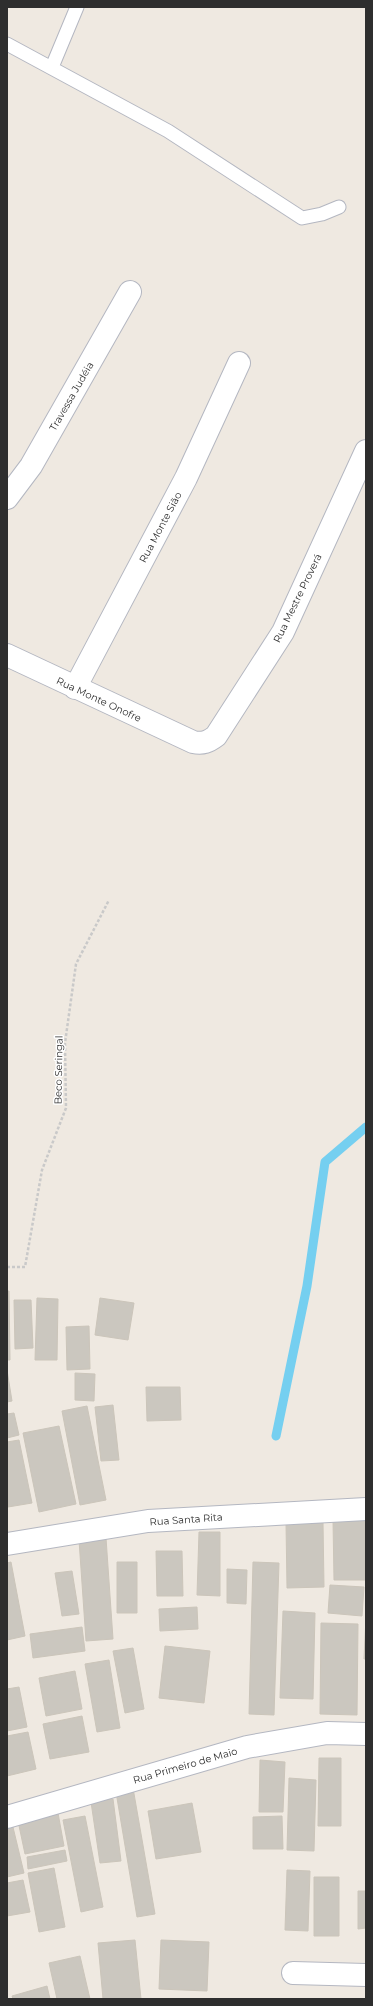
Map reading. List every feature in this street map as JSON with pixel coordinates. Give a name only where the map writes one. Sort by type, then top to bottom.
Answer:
[{"type":"street","name":"Travessa Judéia","points":[[7,498],[31,466],[130,292]]},
{"type":"street","name":"Rua Monte Sião","points":[[75,688],[186,478],[239,363]]},
{"type":"street","name":"Rua Mestre Proverá","points":[[192,742],[202,744],[216,736],[283,632],[366,451]]},
{"type":"street","name":"Rua Monte Onofre","points":[[7,654],[75,688],[192,742]]},
{"type":"street","name":"Rua Santa Rita","points":[[7,1544],[148,1521],[366,1509]]},
{"type":"street","name":"Rua Primeiro de Maio","points":[[7,1817],[247,1746],[327,1733],[366,1734]]},
{"type":"street","points":[[294,1973],[366,1975]]},
{"type":"lane","points":[[52,67],[77,7]]},
{"type":"lane","points":[[7,44],[168,131],[302,218],[322,214],[339,208]]},
{"type":"path","name":"Beco Seringal","points":[[7,1267],[24,1267],[42,1170],[66,1108],[65,1043],[76,964],[109,900]]},
{"type":"building","points":[[7,1291],[9,1291],[10,1360],[7,1360]]},
{"type":"building","points":[[37,1298],[58,1299],[57,1360],[35,1360]]},
{"type":"building","points":[[100,1298],[134,1303],[128,1340],[95,1335]]},
{"type":"building","points":[[14,1300],[31,1300],[33,1348],[15,1349]]},
{"type":"building","points":[[89,1326],[90,1369],[67,1370],[66,1327]]},
{"type":"building","points":[[7,1370],[12,1401],[7,1402]]},
{"type":"building","points":[[75,1373],[95,1374],[94,1401],[75,1400]]},
{"type":"building","points":[[146,1387],[180,1387],[181,1420],[147,1421]]},
{"type":"building","points":[[113,1405],[119,1460],[101,1461],[95,1407]]},
{"type":"building","points":[[87,1406],[106,1500],[80,1505],[62,1411]]},
{"type":"building","points":[[14,1413],[19,1435],[7,1438],[7,1414]]},
{"type":"building","points":[[59,1426],[76,1504],[39,1512],[23,1433]]},
{"type":"building","points":[[19,1440],[32,1503],[8,1507],[7,1442]]},
{"type":"building","points":[[333,1520],[365,1520],[365,1580],[334,1580]]},
{"type":"building","points":[[286,1522],[323,1522],[324,1587],[287,1588]]},
{"type":"building","points":[[199,1532],[220,1532],[220,1596],[197,1595]]},
{"type":"building","points":[[106,1538],[113,1639],[86,1641],[79,1540]]},
{"type":"building","points":[[156,1551],[182,1551],[183,1596],[157,1596]]},
{"type":"building","points":[[11,1562],[25,1636],[7,1640],[7,1563]]},
{"type":"building","points":[[117,1562],[137,1562],[137,1613],[117,1613]]},
{"type":"building","points":[[253,1562],[279,1563],[274,1715],[249,1714]]},
{"type":"building","points":[[227,1569],[247,1570],[246,1604],[227,1603]]},
{"type":"building","points":[[72,1571],[79,1614],[62,1616],[55,1573]]},
{"type":"building","points":[[330,1585],[364,1587],[362,1616],[328,1613]]},
{"type":"building","points":[[197,1607],[198,1629],[160,1631],[159,1609]]},
{"type":"building","points":[[283,1611],[315,1613],[313,1699],[280,1698]]},
{"type":"building","points":[[366,1617],[366,1659],[364,1659]]},
{"type":"building","points":[[321,1623],[358,1624],[357,1715],[320,1714]]},
{"type":"building","points":[[82,1627],[85,1651],[33,1658],[30,1634]]},
{"type":"building","points":[[165,1646],[210,1651],[204,1703],[159,1698]]},
{"type":"building","points":[[133,1648],[144,1709],[125,1713],[113,1651]]},
{"type":"building","points":[[109,1660],[120,1728],[97,1732],[85,1664]]},
{"type":"building","points":[[75,1671],[82,1709],[46,1716],[39,1678]]},
{"type":"building","points":[[19,1687],[27,1727],[7,1731],[7,1689]]},
{"type":"building","points":[[82,1716],[89,1752],[50,1759],[43,1724]]},
{"type":"building","points":[[28,1732],[36,1769],[7,1776],[7,1736]]},
{"type":"building","points":[[319,1758],[341,1758],[341,1826],[318,1826]]},
{"type":"building","points":[[260,1760],[285,1762],[283,1812],[259,1812]]},
{"type":"building","points":[[289,1778],[316,1780],[314,1851],[287,1850]]},
{"type":"building","points":[[133,1788],[155,1914],[137,1917],[116,1792]]},
{"type":"building","points":[[113,1799],[121,1861],[100,1863],[91,1802]]},
{"type":"building","points":[[192,1803],[201,1852],[156,1859],[148,1811]]},
{"type":"building","points":[[58,1813],[64,1846],[25,1854],[18,1821]]},
{"type":"building","points":[[85,1816],[103,1907],[81,1912],[63,1820]]},
{"type":"building","points":[[282,1816],[283,1849],[253,1849],[253,1817]]},
{"type":"building","points":[[12,1823],[24,1873],[7,1877],[7,1825]]},
{"type":"building","points":[[65,1850],[67,1861],[28,1869],[27,1857]]},
{"type":"building","points":[[54,1868],[65,1927],[39,1932],[28,1873]]},
{"type":"building","points":[[287,1870],[310,1871],[308,1931],[285,1930]]},
{"type":"building","points":[[314,1877],[339,1877],[339,1936],[314,1936]]},
{"type":"building","points":[[23,1880],[30,1912],[7,1916],[7,1883]]},
{"type":"building","points":[[358,1891],[366,1891],[366,1928],[358,1929]]},
{"type":"building","points":[[135,1940],[141,1999],[103,1999],[98,1943]]},
{"type":"building","points":[[161,1940],[209,1942],[207,1991],[159,1989]]},
{"type":"building","points":[[80,1956],[90,1999],[57,1999],[49,1963]]},
{"type":"building","points":[[47,1986],[50,1999],[13,1999],[12,1996]]},
{"type":"waterway","points":[[276,1436],[307,1286],[325,1162],[366,1127]]}]
